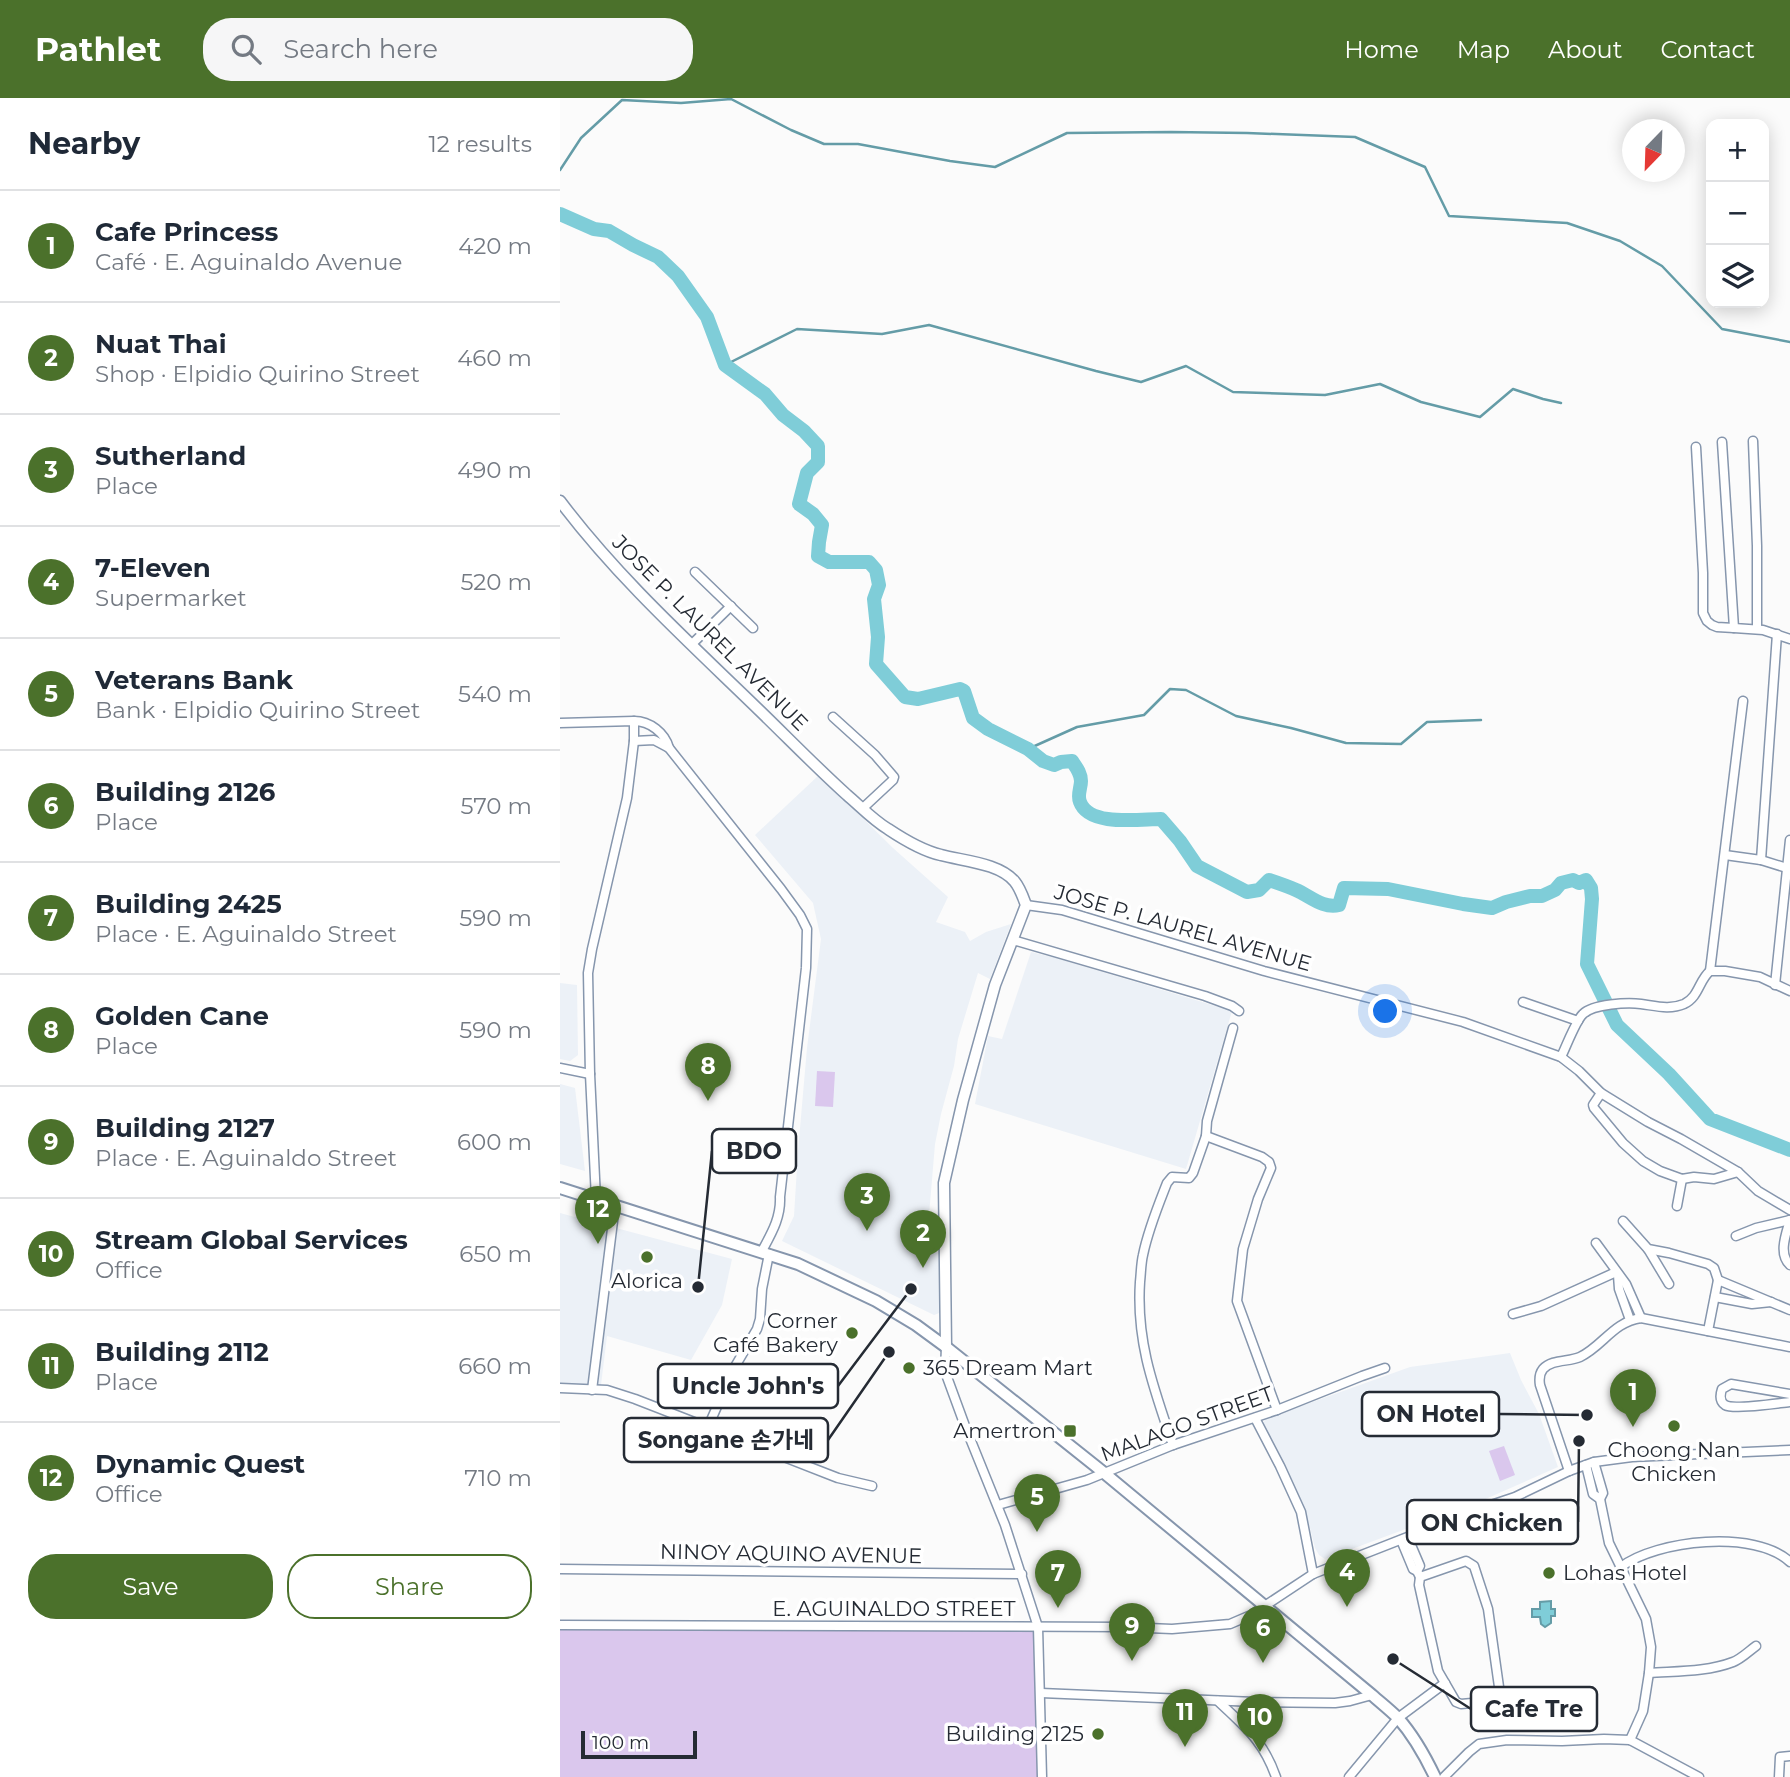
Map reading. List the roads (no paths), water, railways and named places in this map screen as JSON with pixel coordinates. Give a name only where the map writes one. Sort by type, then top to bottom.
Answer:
[{"type":"main road","points":[[560,1188],[798,1264],[876,1301],[915,1325],[1103,1472],[1372,1695],[1398,1718],[1422,1749],[1435,1777]]},
{"type":"street","points":[[1753,441],[1757,629]]},
{"type":"street","points":[[1723,442],[1734,628]]},
{"type":"street","points":[[1696,447],[1703,613],[1707,621],[1717,627],[1757,629],[1790,639]]},
{"type":"street","name":"JOSE P. LAUREL AVENUE","points":[[560,501],[596,547],[639,593],[828,778],[887,829],[939,855],[965,859],[1009,875],[1016,883],[1026,905],[1062,910],[1264,971],[1463,1022],[1561,1057]]},
{"type":"street","points":[[695,572],[753,628]]},
{"type":"street","points":[[692,644],[730,606]]},
{"type":"street","points":[[1761,860],[1777,634]]},
{"type":"street","points":[[1743,701],[1710,971],[1702,979],[1694,996],[1685,1004],[1670,1007],[1622,1004],[1592,1008],[1578,1021],[1561,1057],[1601,1093],[1738,1172],[1758,1191],[1790,1210]]},
{"type":"street","points":[[833,717],[894,776],[863,808]]},
{"type":"street","points":[[596,1199],[590,1074],[589,973],[592,949],[627,798],[634,721]]},
{"type":"street","points":[[560,723],[634,721],[644,722],[654,728],[664,737],[669,748],[781,889],[807,929],[806,968],[780,1210],[765,1253],[760,1319],[733,1370],[708,1427]]},
{"type":"street","points":[[654,728],[654,740]]},
{"type":"street","points":[[634,741],[654,740],[669,748]]},
{"type":"street","points":[[1775,985],[1790,840]]},
{"type":"street","points":[[1725,855],[1761,860],[1789,869]]},
{"type":"street","points":[[1026,905],[1002,966],[984,1024],[944,1183],[946,1372],[998,1505],[1038,1628],[1042,1777]]},
{"type":"street","points":[[1013,940],[1205,996],[1239,1011]]},
{"type":"street","points":[[1710,971],[1751,975],[1790,991]]},
{"type":"street","points":[[1523,1002],[1578,1021]]},
{"type":"street","points":[[1172,1446],[1149,1375],[1142,1339],[1139,1300],[1142,1257],[1151,1223],[1167,1183],[1172,1177],[1189,1178],[1193,1173],[1206,1136],[1207,1121],[1233,1028]]},
{"type":"street","points":[[560,1068],[590,1074]]},
{"type":"street","points":[[1601,1093],[1593,1105],[1623,1143],[1643,1161],[1660,1171],[1682,1179],[1714,1179],[1738,1172]]},
{"type":"street","points":[[1206,1136],[1262,1157],[1269,1162],[1271,1168],[1258,1199],[1244,1249],[1237,1301],[1277,1410]]},
{"type":"street","points":[[1677,1206],[1682,1179]]},
{"type":"street","points":[[592,1390],[615,1205]]},
{"type":"street","points":[[1736,1236],[1790,1220],[1783,1254],[1790,1265]]},
{"type":"street","points":[[1623,1221],[1648,1249],[1669,1284]]},
{"type":"street","points":[[1597,1243],[1626,1284],[1641,1318]]},
{"type":"street","points":[[1648,1249],[1714,1268],[1718,1280],[1708,1331]]},
{"type":"street","points":[[1513,1314],[1552,1302],[1617,1274]]},
{"type":"street","points":[[1617,1274],[1619,1289],[1630,1320]]},
{"type":"street","points":[[1718,1280],[1790,1310]]},
{"type":"street","points":[[1715,1297],[1752,1304],[1771,1302]]},
{"type":"street","points":[[1569,1471],[1540,1385],[1542,1370],[1550,1364],[1580,1357],[1599,1345],[1611,1332],[1630,1320],[1641,1318],[1790,1348]]},
{"type":"street","name":"MALAGO STREET","points":[[998,1505],[1075,1483],[1385,1368]]},
{"type":"street","points":[[1790,1394],[1727,1384],[1721,1389],[1720,1396],[1722,1403],[1729,1406],[1790,1402]]},
{"type":"street","points":[[560,1388],[607,1391],[635,1399],[790,1461],[838,1478],[872,1486]]},
{"type":"street","points":[[1765,1389],[1766,1405]]},
{"type":"street","points":[[1255,1418],[1301,1512],[1313,1574]]},
{"type":"street","name":"E. AGUINALDO STREET","points":[[560,1625],[1172,1629],[1212,1627],[1230,1624],[1251,1615],[1313,1574],[1515,1497],[1590,1464],[1632,1457],[1790,1451]]},
{"type":"street","points":[[1590,1464],[1603,1493],[1600,1499],[1609,1543],[1646,1619],[1651,1647],[1650,1673],[1643,1711],[1630,1740]]},
{"type":"street","points":[[1404,1539],[1420,1566],[1419,1585],[1438,1671],[1456,1702],[1461,1704],[1580,1693]]},
{"type":"street","points":[[1621,1567],[1630,1560],[1665,1548],[1719,1541],[1749,1544],[1772,1551],[1790,1562]]},
{"type":"street","points":[[1419,1574],[1466,1561],[1474,1566],[1488,1609],[1501,1701]]},
{"type":"street","name":"NINOY AQUINO AVENUE","points":[[560,1569],[1022,1574]]},
{"type":"street","points":[[1650,1673],[1735,1662],[1756,1646]]},
{"type":"street","points":[[1349,1777],[1398,1718],[1445,1683]]},
{"type":"street","points":[[1041,1693],[1335,1703],[1372,1695]]},
{"type":"street","points":[[1218,1700],[1256,1737],[1266,1752],[1276,1777]]},
{"type":"street","points":[[1444,1777],[1479,1744],[1493,1741],[1604,1739],[1630,1740],[1699,1777]]},
{"type":"street","points":[[1779,1777],[1780,1757],[1790,1756]]},
{"type":"water","points":[[1551,1601],[1555,1616],[1551,1616],[1551,1623],[1545,1627],[1541,1624],[1540,1617],[1532,1617],[1532,1609],[1540,1609],[1540,1602]]},
{"type":"waterway","points":[[560,170],[581,138],[622,100],[681,103],[731,99],[824,144],[858,144],[995,167],[1067,133],[1247,133],[1355,137],[1425,167],[1449,216],[1567,223],[1620,241],[1662,266],[1722,329],[1790,342]]},
{"type":"waterway","points":[[560,214],[594,229],[609,231],[658,257],[678,276],[707,317],[725,365],[765,394],[783,415],[818,446],[818,462],[807,473],[799,504],[822,525],[818,556],[829,562],[869,562],[876,570],[879,585],[874,599],[878,637],[876,664],[905,697],[918,699],[960,689],[964,691],[973,718],[988,729],[1028,749],[1043,761],[1054,765],[1072,761],[1080,775],[1079,799],[1085,810],[1116,820],[1161,819],[1197,866],[1247,892],[1259,890],[1269,880],[1333,906],[1339,905],[1344,888],[1388,889],[1492,908],[1530,896],[1542,896],[1555,890],[1561,883],[1573,880],[1579,883],[1586,880],[1591,888],[1592,899],[1587,964],[1617,1025],[1669,1074],[1710,1119],[1790,1150]]},
{"type":"waterway","points":[[725,365],[797,329],[882,334],[929,325],[1141,382],[1186,366],[1233,392],[1325,395],[1380,384],[1421,402],[1480,417],[1513,389],[1561,403]]},
{"type":"waterway","points":[[1028,749],[1077,727],[1144,715],[1170,689],[1186,690],[1236,716],[1346,743],[1401,744],[1427,722],[1481,720]]},
{"type":"place","name":"Golden Cane","points":[[708,1101]]},
{"type":"place","name":"Sutherland","points":[[867,1231]]},
{"type":"place","name":"Dynamic Quest","points":[[598,1244]]},
{"type":"place","name":"Alorica","points":[[647,1257]]},
{"type":"place","name":"Nuat Thai","points":[[923,1268]]},
{"type":"place","name":"BDO","points":[[698,1287]]},
{"type":"place","name":"Uncle John's","points":[[911,1289]]},
{"type":"place","name":"Corner Café Bakery","points":[[852,1333]]},
{"type":"place","name":"Songane 손가네","points":[[889,1352]]},
{"type":"place","name":"365 Dream Mart","points":[[909,1368]]},
{"type":"place","name":"ON Hotel","points":[[1587,1415]]},
{"type":"place","name":"Choong Nan Chicken","points":[[1674,1426]]},
{"type":"place","name":"Cafe Princess","points":[[1633,1427]]},
{"type":"place","name":"Amertron","points":[[1070,1431]]},
{"type":"place","name":"ON Chicken","points":[[1579,1441]]},
{"type":"place","name":"Veterans Bank","points":[[1037,1532]]},
{"type":"place","name":"Lohas Hotel","points":[[1549,1573]]},
{"type":"place","name":"7-Eleven","points":[[1347,1607]]},
{"type":"place","name":"Building 2425","points":[[1058,1608]]},
{"type":"place","name":"Cafe Tre","points":[[1393,1659]]},
{"type":"place","name":"Building 2127","points":[[1132,1661]]},
{"type":"place","name":"Building 2126","points":[[1263,1663]]},
{"type":"place","name":"Building 2125","points":[[1098,1734]]},
{"type":"place","name":"Building 2112","points":[[1185,1747]]},
{"type":"place","name":"Stream Global Services","points":[[1260,1752]]}]
